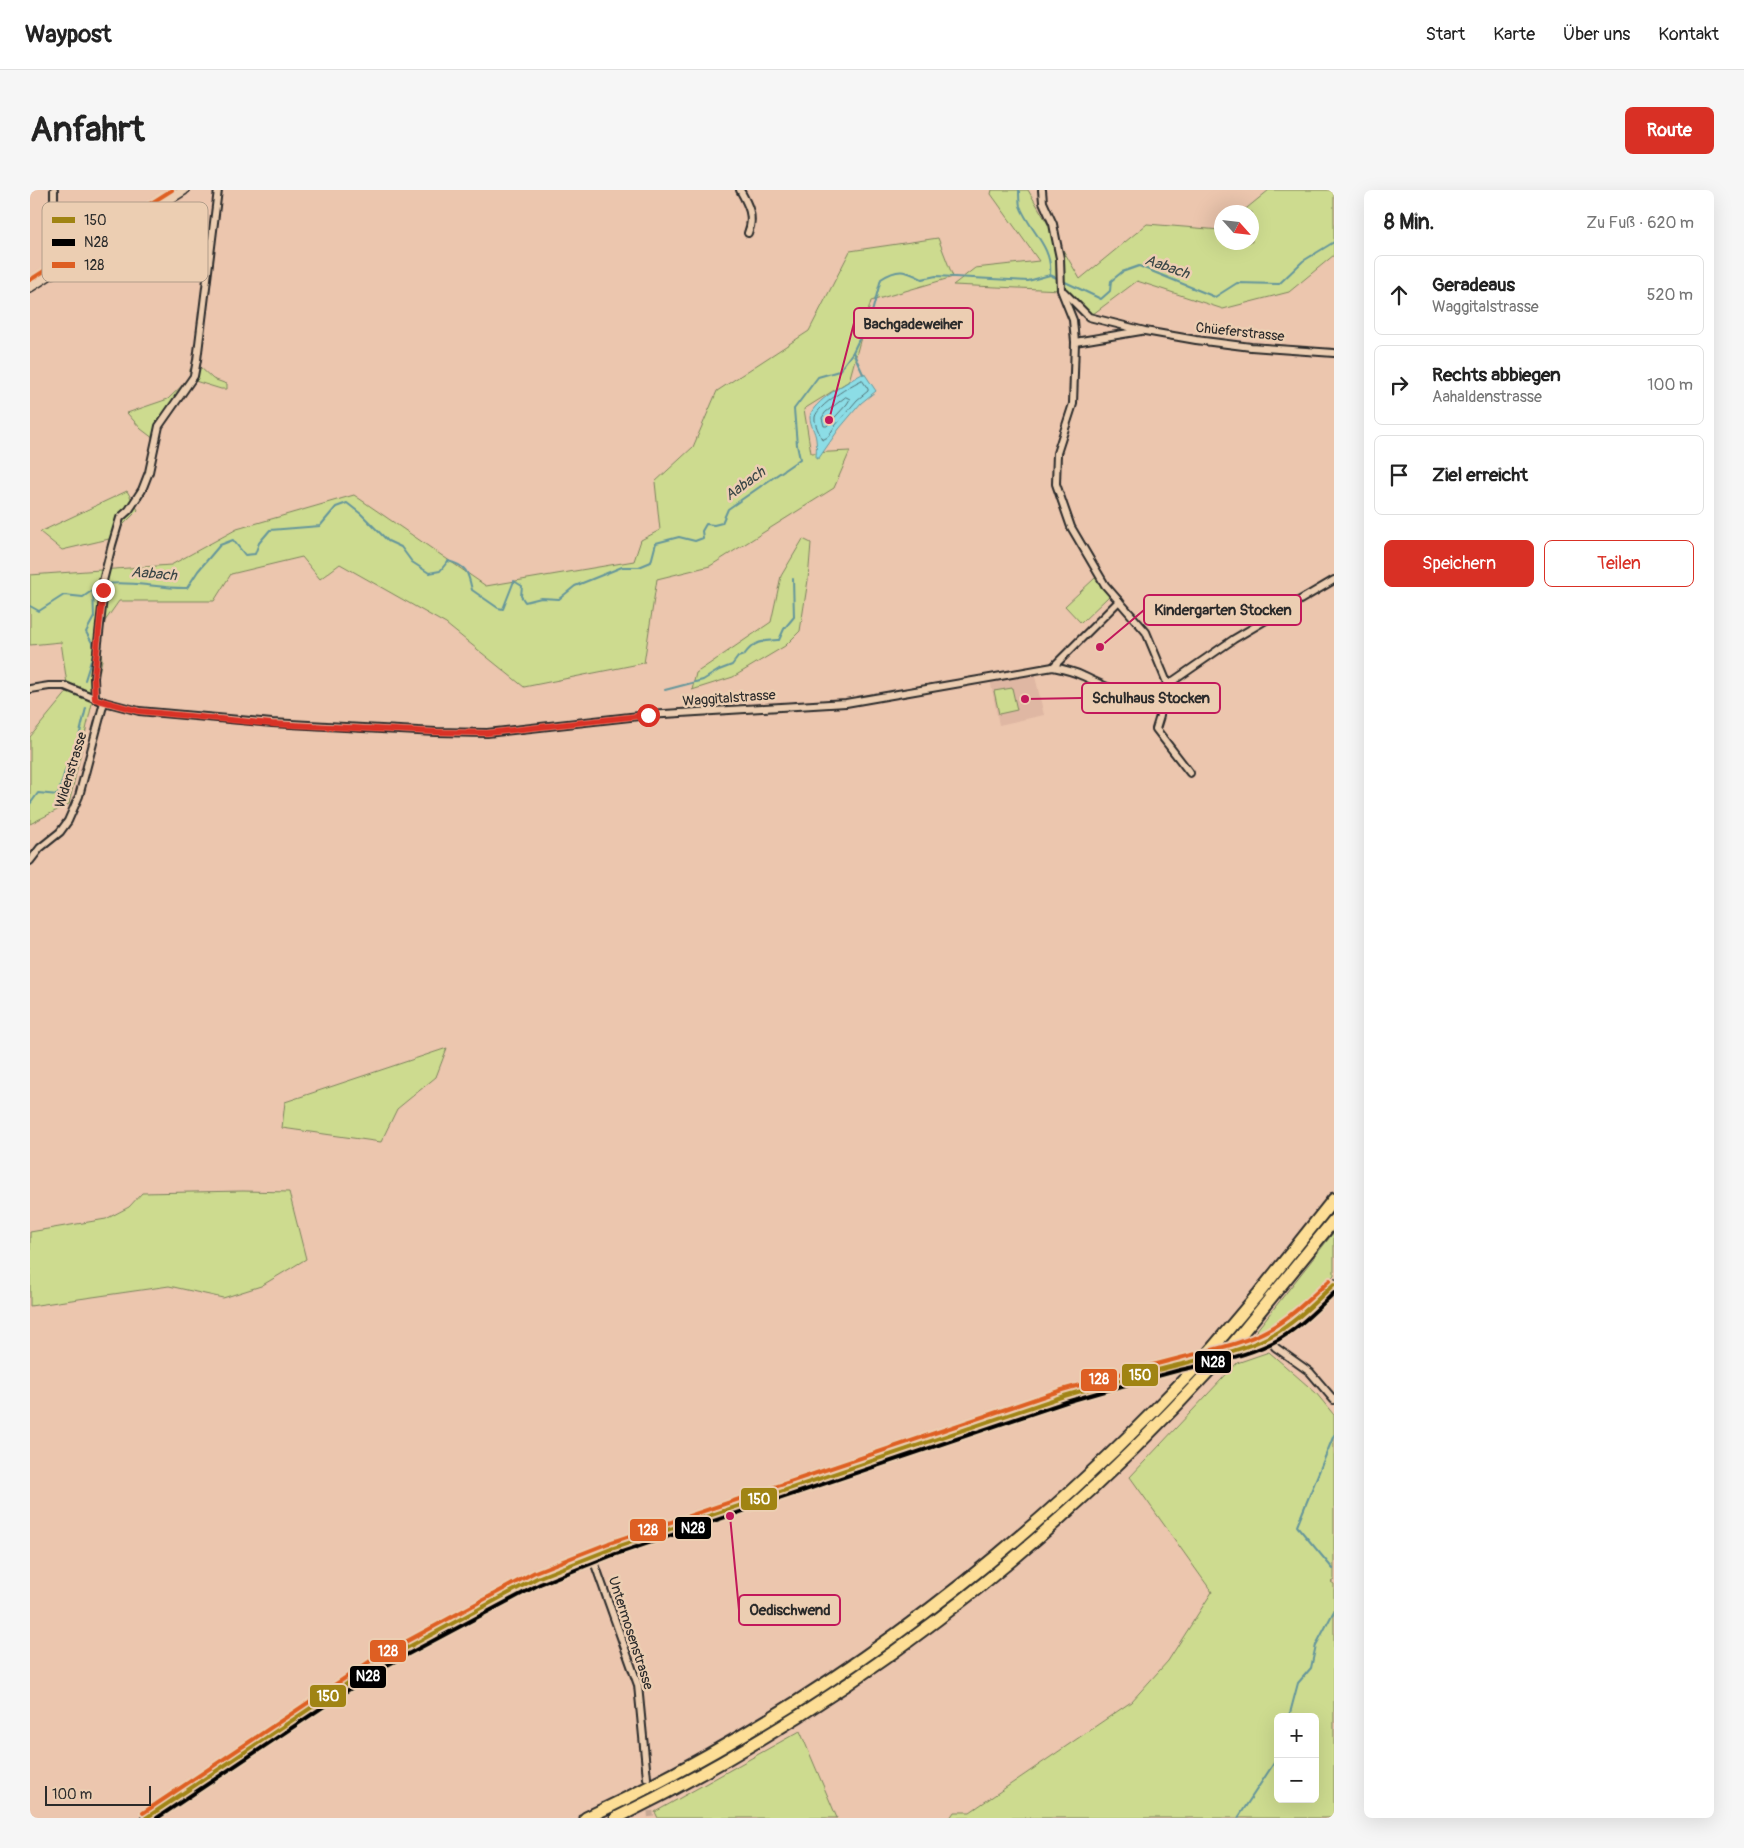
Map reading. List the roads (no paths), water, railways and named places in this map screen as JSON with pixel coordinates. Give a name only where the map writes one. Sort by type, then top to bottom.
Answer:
[{"type":"highway","points":[[586,1818],[732,1742],[813,1693],[907,1628],[999,1556],[1065,1498],[1133,1433],[1195,1368],[1259,1293],[1334,1199]]},
{"type":"highway","points":[[616,1818],[710,1769],[790,1722],[868,1672],[949,1612],[1009,1564],[1082,1500],[1141,1443],[1234,1344],[1334,1220]]},
{"type":"main road","points":[[165,202],[184,190]]},
{"type":"main road","points":[[30,287],[42,279]]},
{"type":"main road","points":[[146,1818],[375,1665],[537,1578],[592,1556],[1064,1396],[1137,1374],[1243,1348],[1269,1337],[1286,1327],[1304,1313],[1334,1284]]},
{"type":"street","points":[[208,275],[218,190]]},
{"type":"street","points":[[740,190],[749,207],[752,224],[748,233]]},
{"type":"street","points":[[1042,190],[1043,202],[1053,224],[1061,287],[1073,320],[1075,342],[1072,404],[1057,453],[1056,484],[1071,527],[1105,585],[1146,632],[1168,686]]},
{"type":"street","points":[[95,699],[94,678],[103,590],[102,581],[120,518],[129,510],[142,490],[149,472],[159,426],[194,376],[198,360],[207,282]]},
{"type":"street","name":"Chüeferstrasse","points":[[1061,287],[1089,318],[1196,340],[1251,347],[1334,353]]},
{"type":"street","name":"Chüeferstrasse","points":[[1075,342],[1145,330]]},
{"type":"street","name":"Waggitalstrasse","points":[[30,689],[65,686],[95,699],[138,711],[272,724],[487,733],[648,715],[846,703],[1053,667],[1081,675],[1121,693],[1147,694],[1168,686],[1234,639],[1334,580]]},
{"type":"street","points":[[1053,667],[1119,601]]},
{"type":"street","points":[[1160,690],[1160,716],[1156,729],[1190,772]]},
{"type":"street","name":"Widenstrasse","points":[[30,861],[40,848],[60,832],[68,821],[79,796],[104,702]]},
{"type":"street","points":[[1269,1337],[1275,1347],[1310,1372],[1334,1400]]},
{"type":"street","name":"Untermosenstrasse","points":[[592,1556],[638,1685],[647,1778]]},
{"type":"water","points":[[864,373],[876,391],[861,403],[839,429],[819,458],[816,459],[816,439],[810,420],[812,411],[832,392]]},
{"type":"waterway","points":[[1019,190],[1020,206],[1024,215],[1048,255],[1050,274]]},
{"type":"waterway","name":"Aabach","points":[[1063,281],[1101,299],[1110,291],[1111,281],[1122,272],[1139,266],[1215,297],[1237,283],[1279,284],[1303,261],[1334,242]]},
{"type":"waterway","name":"Aabach","points":[[105,584],[125,583],[187,588],[198,571],[220,545],[233,540],[245,555],[255,554],[259,543],[270,530],[320,526],[336,507],[347,503],[388,541],[401,547],[412,562],[429,573],[440,571],[448,561],[459,565],[468,574],[472,590],[498,608],[503,609],[514,581],[522,586],[521,596],[525,602],[541,598],[559,599],[575,586],[622,567],[639,567],[651,562],[656,543],[679,537],[695,541],[703,538],[702,531],[706,524],[722,523],[728,509],[800,459],[794,409],[818,377],[839,371],[853,352],[872,312],[881,279],[897,272],[906,272],[922,279],[936,276],[1028,281],[1050,275],[1059,279]]},
{"type":"waterway","points":[[853,352],[863,374]]},
{"type":"waterway","points":[[665,690],[703,680],[719,670],[732,665],[738,657],[744,655],[755,644],[763,641],[779,640],[784,629],[794,617],[793,579]]},
{"type":"waterway","name":"Aabach","points":[[30,606],[39,611],[64,595],[83,597],[100,585]]},
{"type":"waterway","points":[[85,680],[95,648],[86,632],[94,617],[93,590]]},
{"type":"waterway","points":[[30,804],[38,793],[58,795],[65,771],[76,749],[86,708]]},
{"type":"waterway","points":[[1333,1569],[1297,1526],[1334,1435]]},
{"type":"waterway","points":[[1290,1713],[1298,1683],[1311,1668],[1316,1645],[1334,1611]]},
{"type":"waterway","points":[[1238,1818],[1277,1758]]},
{"type":"tunnel","points":[[648,1784],[651,1818]]},
{"type":"place","name":"Bachgadeweiher","points":[[829,420]]},
{"type":"place","name":"Kindergarten Stocken","points":[[1100,647]]},
{"type":"place","name":"Schulhaus Stocken","points":[[1025,699]]},
{"type":"place","name":"Oedischwend","points":[[730,1516]]}]
